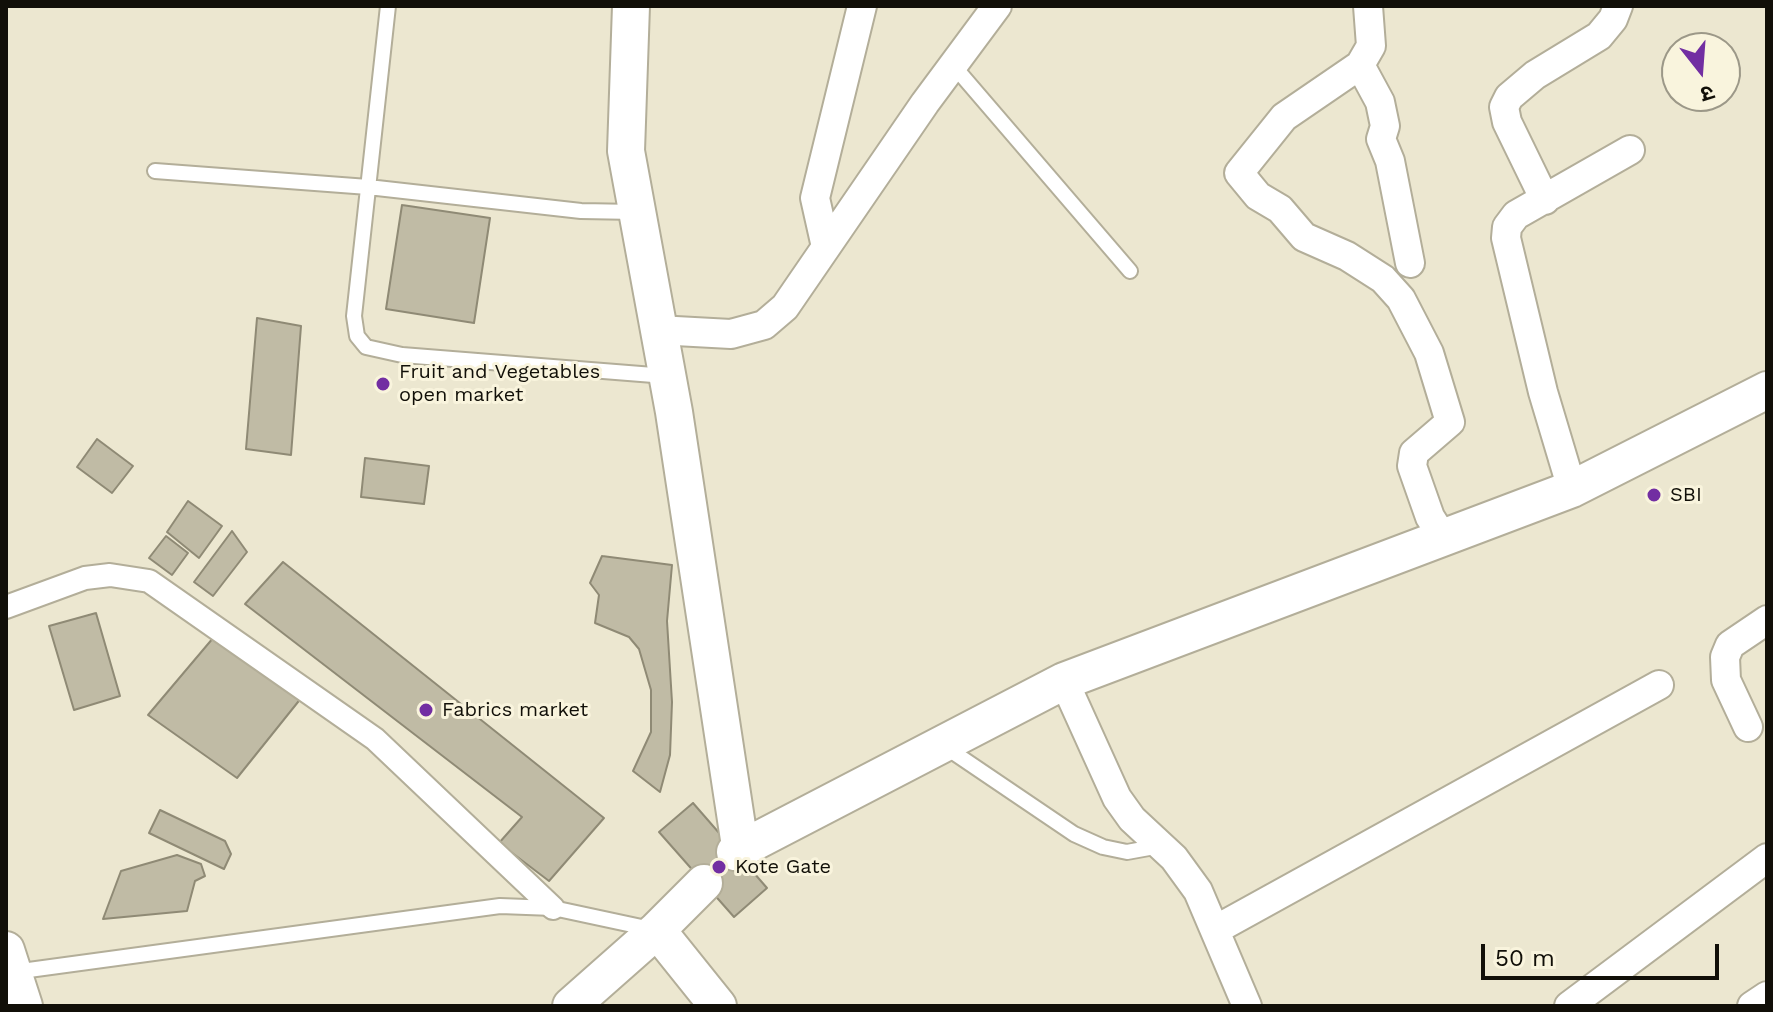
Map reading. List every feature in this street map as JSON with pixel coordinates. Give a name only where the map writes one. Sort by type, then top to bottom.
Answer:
[{"type":"street","points":[[631,6],[626,151],[667,376],[738,849],[1064,681],[1572,489],[1767,390]]},
{"type":"street","points":[[826,247],[815,198],[862,6]]},
{"type":"street","points":[[657,330],[731,334],[764,325],[785,307],[997,6]]},
{"type":"street","points":[[1368,6],[1371,46],[1360,65],[1284,117],[1239,173],[1258,196],[1280,209],[1304,237],[1347,256],[1383,279],[1401,299],[1429,353],[1450,422],[1414,453],[1412,466],[1430,517],[1444,539]]},
{"type":"street","points":[[1545,200],[1507,122],[1504,107],[1509,97],[1535,75],[1599,36],[1613,19],[1618,6]]},
{"type":"street","points":[[1360,65],[1380,102],[1385,126],[1381,139],[1390,161],[1410,263]]},
{"type":"street","points":[[1572,489],[1543,392],[1506,238],[1507,227],[1516,215],[1630,150]]},
{"type":"street","points":[[6,607],[85,578],[110,575],[149,581],[375,739],[553,908]]},
{"type":"street","points":[[1748,727],[1726,680],[1725,657],[1730,645],[1767,620]]},
{"type":"street","points":[[1064,681],[1117,798],[1198,891],[1247,1006]]},
{"type":"street","points":[[1215,930],[1659,685]]},
{"type":"street","points":[[1569,1006],[1767,858]]},
{"type":"street","points":[[571,1006],[657,930],[704,883]]},
{"type":"street","points":[[657,930],[718,1006]]},
{"type":"street","points":[[8,964],[24,1006]]},
{"type":"street","points":[[1752,1006],[1767,996]]},
{"type":"lane","points":[[388,6],[354,316],[357,336],[366,347],[402,355],[667,376]]},
{"type":"lane","points":[[953,65],[1130,271]]},
{"type":"lane","points":[[155,171],[368,187],[581,211],[636,212]]},
{"type":"lane","points":[[943,746],[1074,834],[1103,847],[1127,852],[1161,846]]},
{"type":"lane","points":[[8,964],[500,906],[553,908],[657,930]]},
{"type":"building","points":[[402,205],[490,218],[474,323],[386,309]]},
{"type":"building","points":[[257,318],[301,326],[291,455],[246,449]]},
{"type":"building","points":[[97,439],[133,466],[112,493],[77,467]]},
{"type":"building","points":[[365,458],[429,466],[424,504],[361,497]]},
{"type":"building","points":[[188,501],[222,526],[199,558],[167,532]]},
{"type":"building","points":[[232,531],[247,552],[213,596],[194,582]]},
{"type":"building","points":[[166,536],[188,553],[172,575],[149,558]]},
{"type":"building","points":[[602,556],[672,565],[667,621],[672,702],[670,755],[660,792],[633,771],[651,732],[651,690],[639,649],[629,637],[595,623],[599,595],[590,583]]},
{"type":"building","name":"Fabrics market","points":[[283,562],[604,818],[549,881],[499,843],[522,817],[245,604]]},
{"type":"building","points":[[96,613],[120,696],[74,710],[49,626]]},
{"type":"building","points":[[219,631],[306,692],[237,778],[148,715]]},
{"type":"building","name":"Kote Gate","points":[[693,803],[767,888],[734,917],[659,832]]},
{"type":"building","points":[[160,810],[225,841],[231,854],[224,869],[149,833]]},
{"type":"building","points":[[177,855],[201,864],[205,876],[195,881],[187,911],[103,919],[121,871]]},
{"type":"place","name":"Fruit and Vegetables open market","points":[[383,384]]},
{"type":"place","name":"SBI","points":[[1654,495]]},
{"type":"place","name":"Fabrics market","points":[[426,710]]},
{"type":"place","name":"Kote Gate","points":[[719,867]]}]
